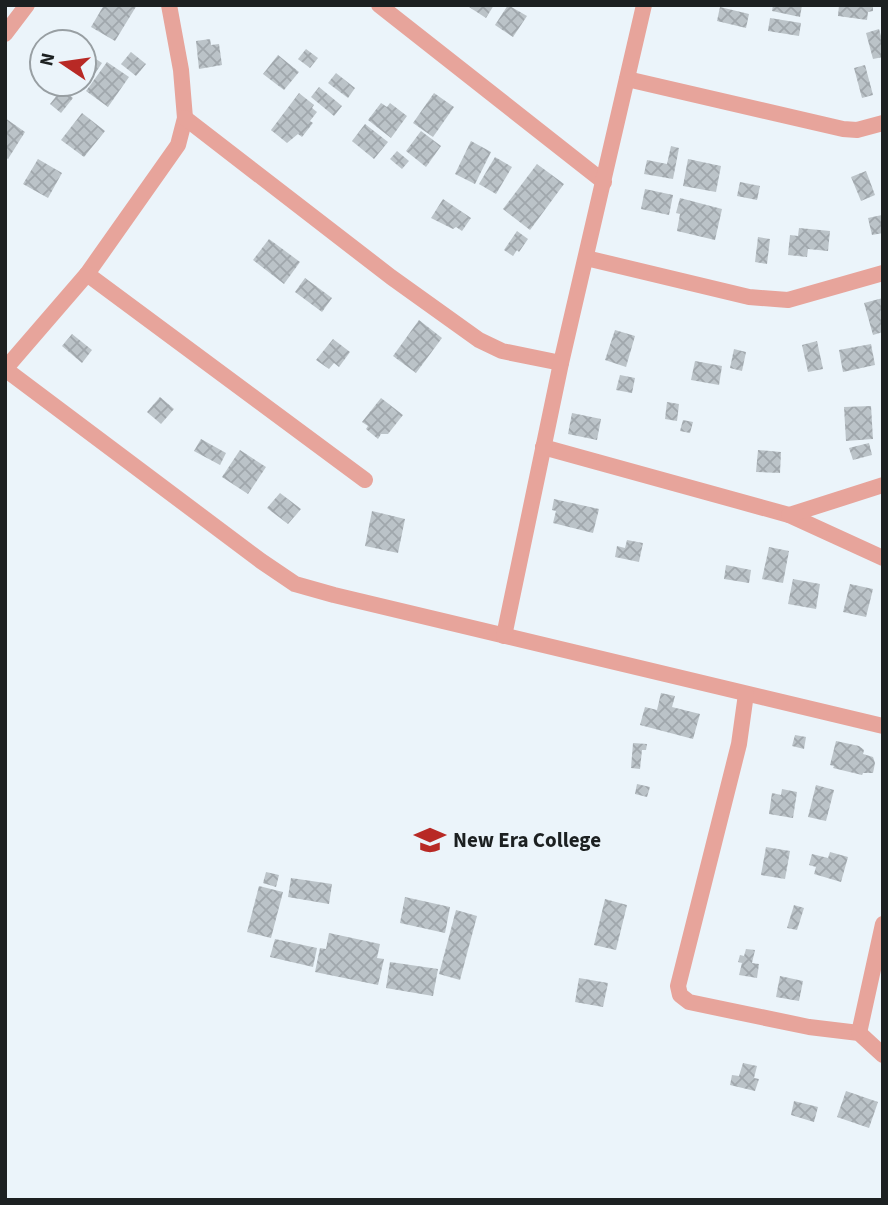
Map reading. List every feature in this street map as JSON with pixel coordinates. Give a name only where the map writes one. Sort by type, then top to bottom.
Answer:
[{"type":"street","points":[[5,34],[27,5]]},
{"type":"street","points":[[169,5],[181,70],[185,118],[178,145],[87,274],[5,369],[295,584],[883,726]]},
{"type":"street","points":[[379,5],[604,182]]},
{"type":"street","points":[[504,636],[561,363],[644,5]]},
{"type":"street","points":[[627,79],[843,129],[857,130],[883,123]]},
{"type":"street","points":[[185,118],[391,277],[479,340],[502,351],[561,363]]},
{"type":"street","points":[[586,258],[749,298],[771,300],[788,300],[883,273]]},
{"type":"street","points":[[87,274],[365,480]]},
{"type":"street","points":[[543,447],[789,515],[883,558]]},
{"type":"street","points":[[789,515],[883,485]]},
{"type":"street","points":[[746,694],[739,744],[678,986],[679,992],[689,1002],[809,1027],[859,1033],[883,1055]]},
{"type":"street","points":[[859,1033],[883,924]]},
{"type":"building","points":[[104,5],[137,5],[115,41],[98,31],[98,28],[91,27]]},
{"type":"building","points":[[466,5],[494,5],[486,18]]},
{"type":"building","points":[[508,5],[527,16],[513,37],[495,25]]},
{"type":"building","points":[[773,5],[802,5],[800,17],[772,11]]},
{"type":"building","points":[[839,5],[873,5],[873,11],[868,12],[867,20],[838,16]]},
{"type":"building","points":[[720,7],[749,14],[746,28],[717,21]]},
{"type":"building","points":[[770,18],[801,23],[799,36],[768,31]]},
{"type":"building","points":[[879,29],[883,57],[873,59],[866,33]]},
{"type":"building","points":[[210,39],[211,45],[219,44],[222,65],[199,69],[196,41]]},
{"type":"building","points":[[306,49],[318,58],[310,68],[298,59]]},
{"type":"building","points":[[131,52],[146,64],[136,76],[121,64]]},
{"type":"building","points":[[278,55],[299,72],[284,90],[263,74]]},
{"type":"building","points":[[107,62],[129,77],[108,107],[96,98],[98,98],[98,74]]},
{"type":"building","points":[[865,65],[873,95],[862,98],[854,68]]},
{"type":"building","points":[[336,73],[355,88],[348,98],[328,83]]},
{"type":"building","points":[[319,87],[342,106],[334,116],[311,97]]},
{"type":"building","points":[[299,93],[314,105],[312,108],[317,112],[310,121],[313,123],[302,137],[298,134],[287,143],[271,130]]},
{"type":"building","points":[[434,93],[454,107],[433,137],[413,123]]},
{"type":"building","points":[[55,98],[73,98],[61,113],[50,104]]},
{"type":"building","points":[[381,103],[387,107],[390,103],[407,116],[391,138],[368,120]]},
{"type":"building","points":[[82,113],[105,131],[84,157],[61,140]]},
{"type":"building","points":[[5,118],[25,132],[8,159],[5,157]]},
{"type":"building","points":[[365,124],[388,142],[374,159],[352,141]]},
{"type":"building","points":[[421,131],[441,146],[426,167],[406,151]]},
{"type":"building","points":[[471,141],[491,152],[475,184],[455,174]]},
{"type":"building","points":[[671,146],[679,148],[673,179],[644,174],[647,160],[667,164]]},
{"type":"building","points":[[397,151],[409,161],[402,169],[390,159]]},
{"type":"building","points":[[495,157],[512,167],[496,194],[479,184]]},
{"type":"building","points":[[38,159],[62,173],[48,198],[23,184]]},
{"type":"building","points":[[688,159],[721,166],[716,192],[683,186]]},
{"type":"building","points":[[537,164],[564,184],[530,230],[503,209]]},
{"type":"building","points":[[866,171],[875,195],[861,201],[851,177]]},
{"type":"building","points":[[740,182],[760,186],[757,200],[737,196]]},
{"type":"building","points":[[645,189],[673,195],[669,215],[641,209]]},
{"type":"building","points":[[680,198],[722,209],[715,240],[677,231],[680,214],[676,213]]},
{"type":"building","points":[[443,199],[471,218],[462,231],[431,218]]},
{"type":"building","points":[[882,215],[883,233],[872,235],[868,218]]},
{"type":"building","points":[[799,228],[830,231],[828,251],[808,249],[807,257],[788,255],[790,235],[798,236]]},
{"type":"building","points":[[517,231],[528,239],[513,256],[504,250]]},
{"type":"building","points":[[758,237],[770,239],[767,264],[755,262]]},
{"type":"building","points":[[269,239],[300,262],[284,284],[253,260]]},
{"type":"building","points":[[305,278],[332,298],[322,312],[295,292]]},
{"type":"building","points":[[883,298],[883,332],[873,335],[864,303]]},
{"type":"building","points":[[419,320],[442,338],[416,373],[393,356]]},
{"type":"building","points":[[615,330],[635,336],[626,367],[605,360]]},
{"type":"building","points":[[72,334],[92,350],[82,363],[62,346]]},
{"type":"building","points":[[333,339],[350,352],[339,367],[334,363],[329,369],[316,360]]},
{"type":"building","points":[[817,341],[823,369],[808,372],[802,345]]},
{"type":"building","points":[[871,344],[875,365],[843,372],[839,350]]},
{"type":"building","points":[[734,349],[746,352],[742,371],[730,368]]},
{"type":"building","points":[[695,361],[722,366],[719,385],[691,380]]},
{"type":"building","points":[[620,375],[635,378],[632,393],[616,390]]},
{"type":"building","points":[[160,397],[174,409],[161,424],[147,412]]},
{"type":"building","points":[[381,398],[403,415],[388,434],[381,434],[378,439],[362,422]]},
{"type":"building","points":[[667,402],[679,404],[677,421],[665,419]]},
{"type":"building","points":[[871,406],[873,439],[846,441],[844,407]]},
{"type":"building","points":[[572,413],[601,419],[597,440],[568,434]]},
{"type":"building","points":[[683,420],[693,422],[690,433],[680,431]]},
{"type":"building","points":[[201,439],[226,453],[220,465],[194,451]]},
{"type":"building","points":[[869,443],[872,455],[853,460],[849,448]]},
{"type":"building","points":[[240,450],[266,467],[248,494],[222,477]]},
{"type":"building","points":[[758,450],[781,452],[780,473],[756,472]]},
{"type":"building","points":[[280,493],[301,509],[288,524],[267,508]]},
{"type":"building","points":[[554,499],[599,509],[593,533],[553,523],[556,511],[552,510]]},
{"type":"building","points":[[372,511],[405,519],[398,553],[365,546]]},
{"type":"building","points":[[627,540],[643,543],[639,562],[615,557],[617,546],[625,548]]},
{"type":"building","points":[[769,547],[789,551],[783,583],[762,579]]},
{"type":"building","points":[[726,565],[751,570],[749,583],[724,579]]},
{"type":"building","points":[[793,579],[820,584],[816,609],[788,604]]},
{"type":"building","points":[[850,584],[873,589],[866,617],[843,612]]},
{"type":"building","points":[[661,693],[675,696],[672,707],[700,714],[693,739],[640,725],[645,707],[657,710]]},
{"type":"building","points":[[795,735],[806,737],[804,749],[792,746]]},
{"type":"building","points":[[836,741],[859,746],[864,750],[863,754],[873,757],[873,773],[862,775],[833,768],[834,766],[830,765]]},
{"type":"building","points":[[633,743],[647,744],[646,750],[642,750],[640,769],[631,768]]},
{"type":"building","points":[[637,784],[650,787],[647,797],[635,794]]},
{"type":"building","points":[[816,785],[834,790],[826,821],[808,817]]},
{"type":"building","points":[[782,789],[797,792],[793,818],[769,814],[772,793],[781,795]]},
{"type":"building","points":[[766,847],[790,851],[785,879],[761,875]]},
{"type":"building","points":[[830,852],[848,857],[841,882],[814,874],[816,867],[809,865],[812,854],[828,858]]},
{"type":"building","points":[[266,872],[279,875],[276,887],[263,883]]},
{"type":"building","points":[[291,878],[332,884],[329,904],[288,897]]},
{"type":"building","points":[[259,886],[283,892],[271,938],[247,932]]},
{"type":"building","points":[[405,897],[450,907],[445,933],[400,923]]},
{"type":"building","points":[[605,899],[627,905],[616,950],[594,945]]},
{"type":"building","points":[[794,905],[804,908],[797,930],[787,928]]},
{"type":"building","points":[[456,910],[477,916],[460,980],[439,974]]},
{"type":"building","points":[[329,933],[380,944],[377,958],[384,959],[378,985],[315,972],[320,948],[326,949]]},
{"type":"building","points":[[275,939],[317,948],[313,967],[270,957]]},
{"type":"building","points":[[746,949],[755,950],[752,963],[759,964],[757,978],[739,975],[742,963],[738,962]]},
{"type":"building","points":[[390,962],[438,969],[433,996],[386,988]]},
{"type":"building","points":[[780,976],[803,981],[799,1001],[776,997]]},
{"type":"building","points":[[579,978],[608,983],[603,1007],[575,1002]]},
{"type":"building","points":[[743,1063],[757,1066],[754,1078],[759,1079],[755,1091],[730,1085],[732,1075],[739,1076]]},
{"type":"building","points":[[846,1091],[878,1102],[869,1128],[837,1117]]},
{"type":"building","points":[[794,1101],[818,1107],[814,1122],[791,1115]]},
{"type":"place","name":"New Era College","points":[[430,840]]}]
